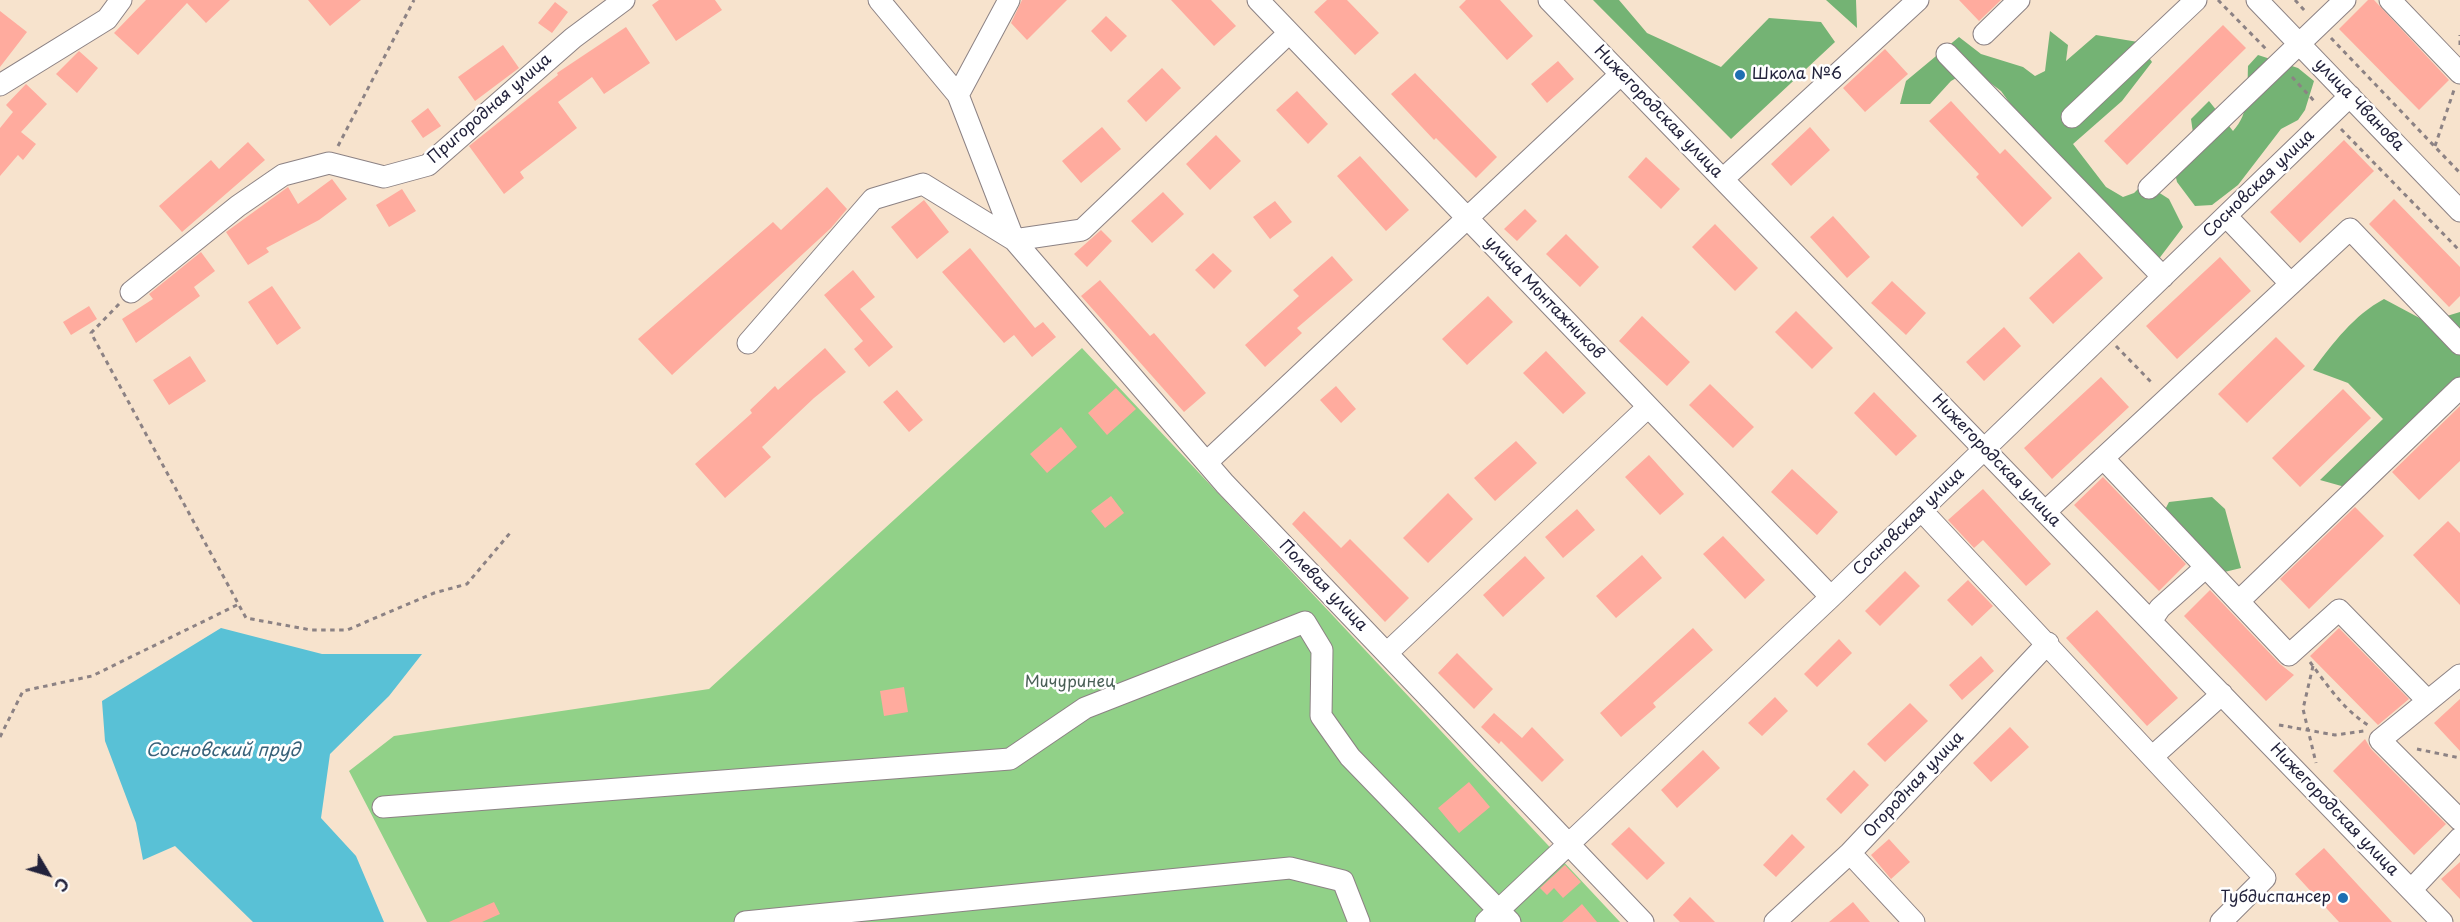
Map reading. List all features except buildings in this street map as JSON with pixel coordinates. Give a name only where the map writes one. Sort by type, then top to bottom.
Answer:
[{"type":"street","points":[[0,85],[107,19],[121,0]]},
{"type":"street","name":"Пригородная улица","points":[[131,292],[238,206],[283,175],[329,163],[384,177],[428,165],[573,39],[624,0]]},
{"type":"street","points":[[879,0],[958,95],[1014,240]]},
{"type":"street","points":[[958,95],[1009,0]]},
{"type":"street","name":"улица Монтажников","points":[[1258,0],[1831,597]]},
{"type":"street","name":"Нижегородская улица","points":[[1549,0],[2442,922]]},
{"type":"street","points":[[1723,179],[1918,0]]},
{"type":"street","points":[[1984,34],[2019,0]]},
{"type":"street","points":[[2072,117],[2196,0]]},
{"type":"street","name":"улица Чванова","points":[[2257,0],[2460,211]]},
{"type":"street","points":[[2149,188],[2345,0]]},
{"type":"street","points":[[2390,0],[2460,73]]},
{"type":"street","points":[[748,343],[873,199],[922,184],[1014,240],[1082,230],[1289,33]]},
{"type":"street","points":[[1947,54],[2163,277]]},
{"type":"street","points":[[1207,462],[1469,219],[1621,74]]},
{"type":"street","name":"Сосновская улица","points":[[1498,918],[1569,845],[1831,597],[2350,96]]},
{"type":"street","points":[[2226,216],[2291,284]]},
{"type":"street","points":[[2045,512],[2350,229],[2460,344]]},
{"type":"street","name":"Полевая улица","points":[[1014,240],[1207,462],[1643,922]]},
{"type":"street","points":[[2239,602],[2460,388]]},
{"type":"street","points":[[1387,653],[1648,407]]},
{"type":"street","points":[[2103,458],[2289,655],[2339,610],[2428,701]]},
{"type":"street","points":[[1921,510],[2048,643],[2265,878],[2221,922]]},
{"type":"street","points":[[2151,621],[2160,608],[2206,567]]},
{"type":"street","points":[[383,807],[1010,759],[1085,708],[1305,622],[1322,650],[1321,717],[1350,757],[1498,918]]},
{"type":"street","name":"Огородная улица","points":[[1775,922],[1850,853],[2048,643]]},
{"type":"street","points":[[2460,675],[2380,740],[2460,820]]},
{"type":"street","points":[[2152,757],[2222,694]]},
{"type":"street","points":[[2411,890],[2460,838]]},
{"type":"street","points":[[1850,853],[1914,922]]},
{"type":"street","points":[[745,922],[1290,868],[1343,881],[1359,922]]},
{"type":"path","points":[[329,163],[414,0]]},
{"type":"path","points":[[2295,0],[2460,173]]},
{"type":"path","points":[[131,292],[91,333],[246,618],[311,630],[347,630],[434,593],[468,584],[510,533]]},
{"type":"path","points":[[2114,345],[2167,398]]},
{"type":"path","points":[[0,737],[23,692],[92,676],[239,604]]},
{"type":"path","points":[[2272,723],[2334,735],[2375,730],[2357,718],[2331,691],[2299,646]]},
{"type":"path","points":[[2313,666],[2302,710],[2318,770]]},
{"type":"path","points":[[2384,736],[2421,750],[2460,758]]},
{"type":"green space","points":[[1593,0],[1619,0],[1647,33],[1721,67],[1769,18],[1821,22],[1835,42],[1731,139]]},
{"type":"green space","points":[[1826,0],[1856,0],[1857,28]]},
{"type":"green space","points":[[2050,31],[2068,45],[2066,61],[2096,35],[2138,42],[2152,62],[2122,101],[2073,144],[2106,187],[2123,197],[2134,193],[2144,183],[2169,199],[2183,227],[2158,260],[2028,128],[2001,91],[1972,69],[1951,81],[1930,104],[1900,104],[1906,81],[1959,37],[1981,54],[2023,67],[2035,76],[2045,71]]},
{"type":"green space","points":[[2258,55],[2298,68],[2314,81],[2305,110],[2298,120],[2281,129],[2238,185],[2212,205],[2195,206],[2177,182],[2170,152],[2193,133],[2191,119],[2209,101],[2233,131],[2245,109],[2248,66]]},
{"type":"green space","points":[[2384,299],[2427,322],[2460,312],[2460,377],[2345,487],[2320,480],[2383,419],[2348,383],[2313,370],[2354,321]]},
{"type":"green space","name":"Мичуринец","points":[[1082,348],[1620,922],[427,922],[349,771],[394,736],[709,689]]},
{"type":"green space","points":[[2212,497],[2225,509],[2241,568],[2204,577],[2158,523],[2169,502]]},
{"type":"water","name":"Сосновский пруд","points":[[221,628],[322,654],[422,654],[389,696],[330,754],[321,818],[356,856],[384,922],[253,922],[175,846],[143,860],[136,823],[105,741],[102,701]]},
{"type":"place","name":"Школа №6","points":[[1740,75]]},
{"type":"place","name":"Тубдиспансер","points":[[2343,898]]}]
